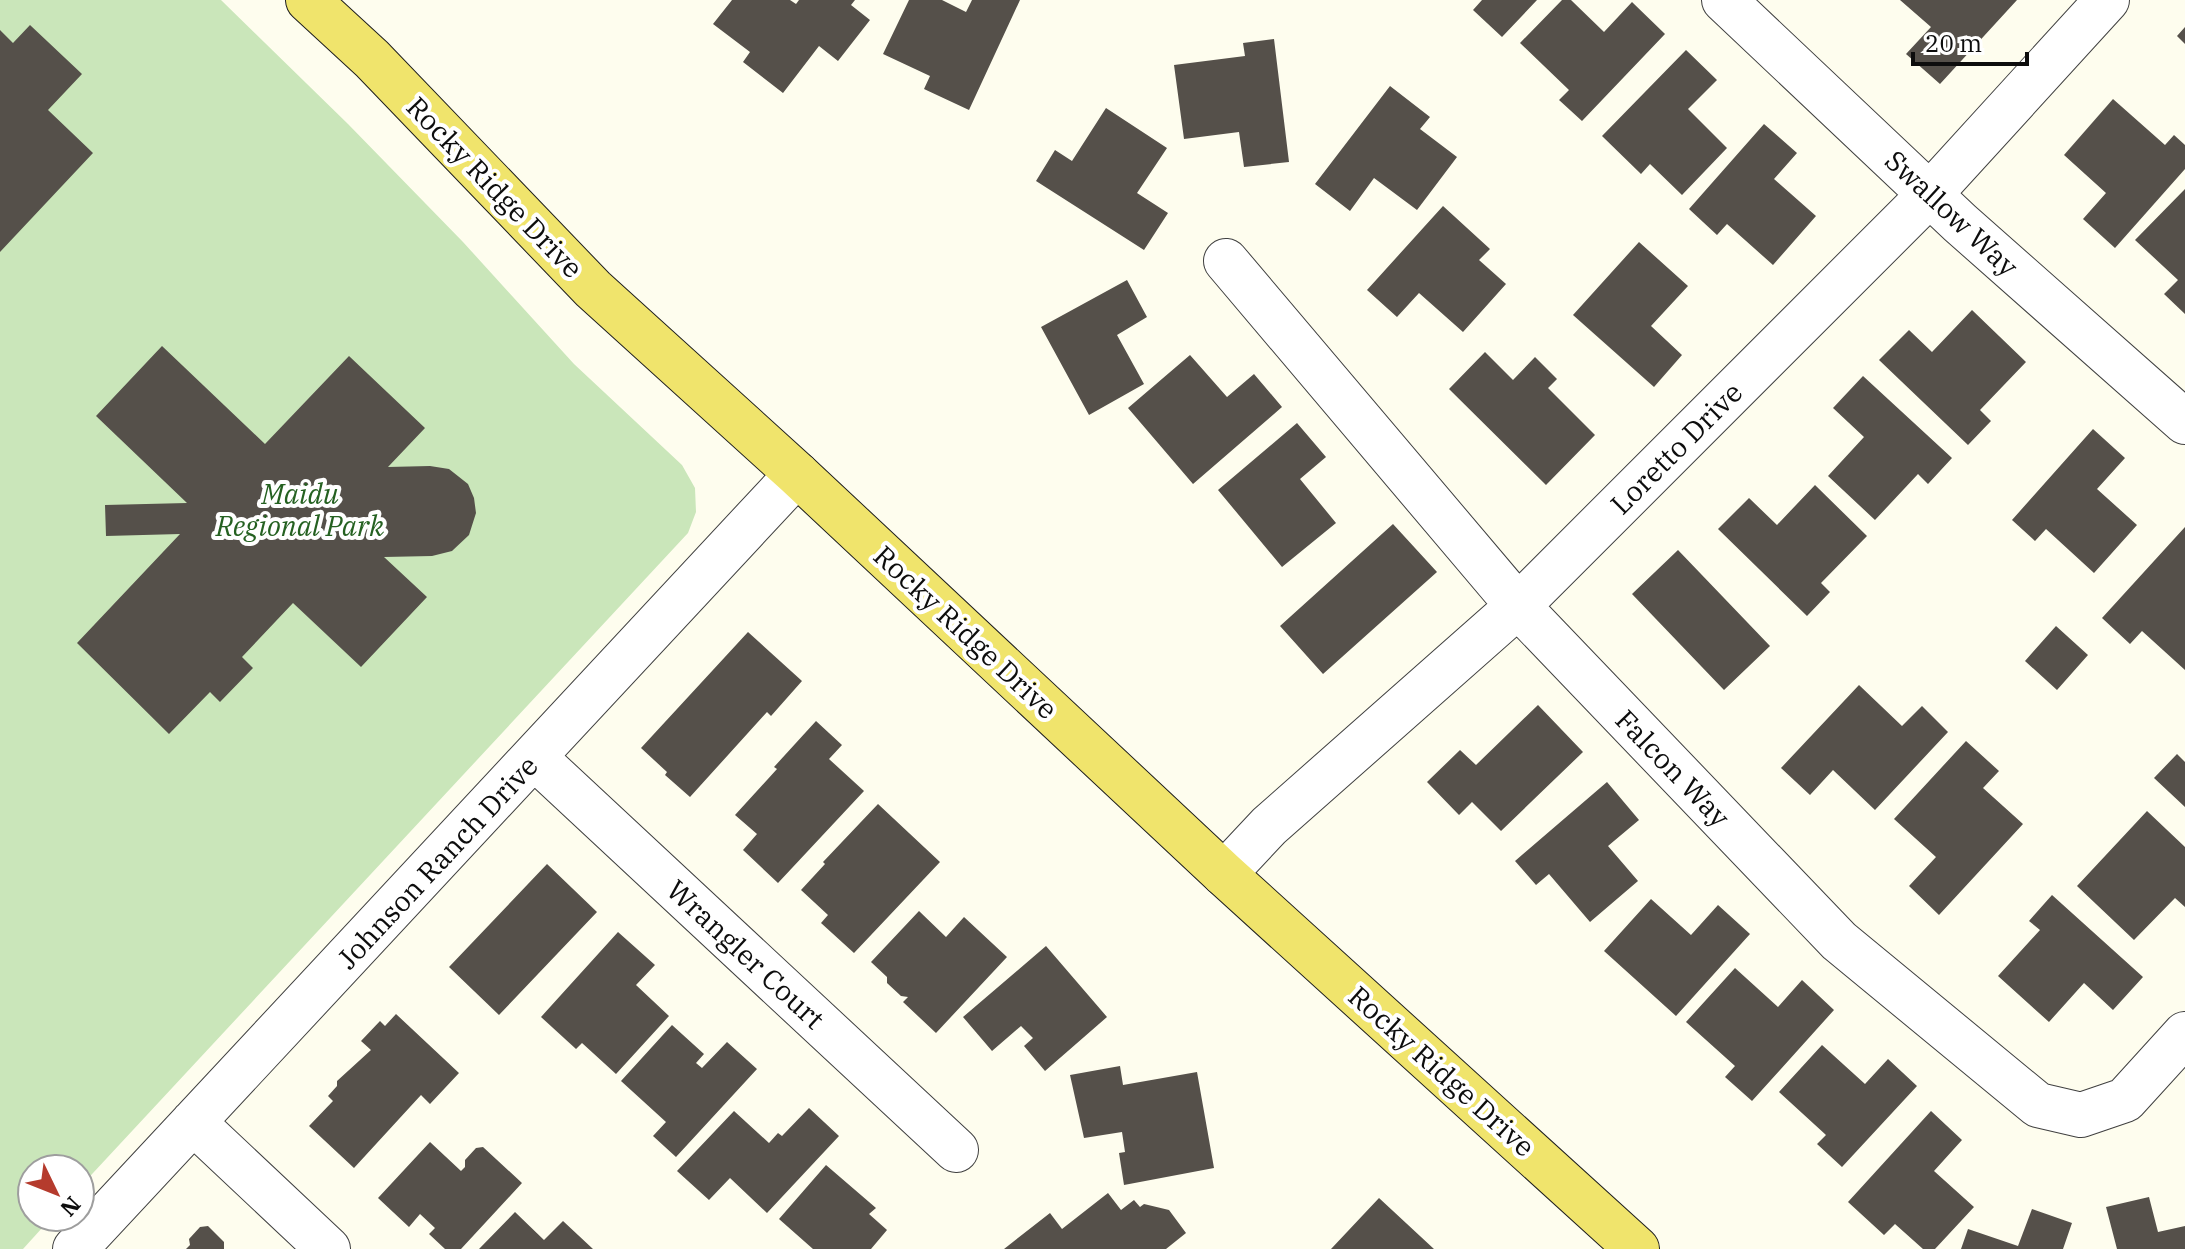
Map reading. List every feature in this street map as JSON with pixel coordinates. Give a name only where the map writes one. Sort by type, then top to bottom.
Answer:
[{"type":"main road","name":"Rocky Ridge Drive","points":[[308,0],[372,59],[593,289],[797,474],[1618,1243]]},
{"type":"street","name":"Swallow Way","points":[[1724,0],[1930,194],[2185,422]]},
{"type":"street","name":"Loretto Drive","points":[[1224,874],[1269,826],[1518,606],[1930,194],[2107,0]]},
{"type":"street","name":"Falcon Way","points":[[1226,261],[1518,606],[1839,941],[2038,1105],[2081,1115],[2125,1100],[2185,1034]]},
{"type":"street","name":"Johnson Ranch Drive","points":[[75,1249],[797,474]]},
{"type":"street","name":"Wrangler Court","points":[[535,758],[956,1150]]},
{"type":"street","points":[[193,1122],[328,1249]]},
{"type":"green space","name":"Maidu Regional Park","points":[[0,0],[221,0],[463,242],[574,364],[682,465],[695,488],[696,512],[688,533],[96,1170],[96,1153],[16,1153],[16,1233],[38,1233],[23,1249],[0,1249]]},
{"type":"building","points":[[732,0],[790,0],[796,4],[799,0],[855,0],[851,5],[870,20],[838,61],[819,46],[783,93],[743,62],[750,52],[713,24]]},
{"type":"building","points":[[909,0],[942,0],[966,12],[972,0],[1020,0],[969,110],[924,89],[930,76],[883,54]]},
{"type":"building","points":[[1482,0],[1537,0],[1502,37],[1473,10]]},
{"type":"building","points":[[1562,0],[1571,0],[1604,32],[1632,2],[1665,34],[1582,121],[1559,100],[1569,90],[1520,43]]},
{"type":"building","points":[[1900,0],[2017,0],[1940,84],[1906,54],[1931,27]]},
{"type":"building","points":[[30,25],[82,74],[48,110],[93,153],[0,252],[0,30],[13,43]]},
{"type":"building","points":[[2185,27],[2185,44],[2177,36]]},
{"type":"building","points":[[1274,39],[1289,162],[1244,167],[1239,132],[1184,139],[1174,65],[1245,56],[1243,43]]},
{"type":"building","points":[[1686,50],[1717,80],[1688,109],[1727,148],[1682,195],[1650,164],[1641,174],[1602,136]]},
{"type":"building","points":[[1390,86],[1430,117],[1420,129],[1457,157],[1417,210],[1374,178],[1350,211],[1315,184]]},
{"type":"building","points":[[2113,99],[2165,145],[2174,135],[2185,145],[2185,169],[2115,248],[2083,219],[2106,193],[2064,155]]},
{"type":"building","points":[[1106,108],[1167,148],[1137,193],[1168,213],[1144,250],[1036,181],[1055,150],[1072,161]]},
{"type":"building","points":[[1764,124],[1797,153],[1774,179],[1816,216],[1773,265],[1727,224],[1717,235],[1689,209]]},
{"type":"building","points":[[2185,189],[2185,314],[2164,294],[2178,280],[2135,240]]},
{"type":"building","points":[[1443,206],[1490,249],[1479,260],[1506,284],[1463,332],[1419,293],[1397,317],[1367,290]]},
{"type":"building","points":[[1639,242],[1688,286],[1651,326],[1682,355],[1654,387],[1573,315]]},
{"type":"building","points":[[1127,280],[1147,317],[1117,335],[1144,384],[1089,415],[1041,327]]},
{"type":"building","points":[[1972,310],[2026,362],[1980,410],[1991,421],[1968,445],[1879,360],[1909,330],[1932,352]]},
{"type":"building","points":[[162,346],[265,444],[349,356],[425,428],[388,467],[449,469],[468,484],[476,513],[469,535],[452,551],[432,556],[384,557],[427,597],[361,667],[293,603],[242,657],[253,668],[220,702],[210,692],[169,734],[77,643],[180,534],[106,536],[105,505],[187,503],[96,416]]},
{"type":"building","points":[[1485,352],[1513,380],[1535,357],[1557,379],[1548,388],[1595,435],[1546,485],[1449,389]]},
{"type":"building","points":[[1190,355],[1227,397],[1254,374],[1282,407],[1193,484],[1128,408]]},
{"type":"building","points":[[1863,376],[1952,458],[1928,484],[1918,474],[1875,520],[1828,476],[1864,437],[1833,408]]},
{"type":"building","points":[[1297,423],[1326,457],[1300,479],[1336,523],[1282,567],[1218,490]]},
{"type":"building","points":[[2093,429],[2125,458],[2097,489],[2137,525],[2094,573],[2046,529],[2035,541],[2012,520]]},
{"type":"building","points":[[1815,485],[1867,536],[1821,583],[1830,592],[1807,616],[1718,529],[1749,498],[1777,525]]},
{"type":"building","points":[[1393,524],[1437,572],[1323,674],[1280,626]]},
{"type":"building","points":[[2185,527],[2185,670],[2142,631],[2130,644],[2102,618]]},
{"type":"building","points":[[1678,550],[1770,646],[1724,690],[1632,594]]},
{"type":"building","points":[[2056,626],[2088,655],[2057,690],[2025,661]]},
{"type":"building","points":[[748,632],[802,681],[771,716],[767,712],[690,797],[641,748]]},
{"type":"building","points":[[1859,685],[1902,726],[1922,706],[1948,732],[1875,810],[1833,770],[1810,795],[1781,768]]},
{"type":"building","points":[[1538,705],[1583,752],[1501,831],[1472,802],[1459,815],[1427,782],[1460,750],[1476,765]]},
{"type":"building","points":[[816,721],[842,745],[829,759],[864,791],[778,883],[743,850],[757,834],[735,815]]},
{"type":"building","points":[[1966,741],[1999,771],[1983,788],[2023,824],[1939,915],[1909,886],[1936,857],[1894,819]]},
{"type":"building","points":[[2177,754],[2185,762],[2185,807],[2154,778]]},
{"type":"building","points":[[1607,782],[1639,820],[1608,846],[1638,881],[1590,922],[1549,874],[1536,885],[1515,861]]},
{"type":"building","points":[[878,804],[940,862],[854,953],[821,923],[828,915],[801,890]]},
{"type":"building","points":[[2147,811],[2185,847],[2185,907],[2175,898],[2134,940],[2077,886]]},
{"type":"building","points":[[547,864],[597,912],[499,1015],[449,967]]},
{"type":"building","points":[[2052,895],[2143,977],[2113,1010],[2084,983],[2049,1022],[1998,976],[2040,930],[2029,921]]},
{"type":"building","points":[[1651,899],[1691,935],[1718,905],[1750,934],[1676,1016],[1604,951]]},
{"type":"building","points":[[919,911],[946,937],[964,917],[1007,957],[936,1033],[903,1002],[908,997],[901,996],[887,983],[887,977],[871,962]]},
{"type":"building","points":[[618,932],[655,965],[636,985],[669,1016],[616,1074],[582,1043],[576,1049],[541,1017]]},
{"type":"building","points":[[1046,946],[1107,1017],[1045,1071],[1024,1046],[1033,1038],[1021,1026],[992,1051],[963,1017]]},
{"type":"building","points":[[1735,968],[1778,1007],[1802,980],[1834,1010],[1752,1101],[1725,1077],[1735,1066],[1686,1022]]},
{"type":"building","points":[[396,1014],[459,1073],[430,1104],[421,1095],[354,1168],[309,1126],[333,1101],[328,1096],[337,1086],[337,1081],[371,1050],[361,1041],[380,1021],[385,1026]]},
{"type":"building","points":[[672,1025],[704,1054],[696,1063],[702,1068],[727,1042],[757,1069],[676,1157],[653,1136],[666,1122],[621,1081]]},
{"type":"building","points":[[1822,1045],[1865,1084],[1888,1059],[1917,1086],[1842,1167],[1817,1144],[1826,1135],[1779,1092]]},
{"type":"building","points":[[1120,1066],[1123,1085],[1197,1072],[1214,1168],[1124,1185],[1119,1153],[1125,1152],[1122,1132],[1084,1138],[1070,1075]]},
{"type":"building","points":[[809,1108],[839,1136],[767,1213],[730,1178],[709,1200],[677,1171],[734,1111],[769,1143],[778,1133],[782,1136]]},
{"type":"building","points":[[1931,1111],[1962,1140],[1934,1171],[1974,1207],[1935,1249],[1923,1249],[1895,1224],[1884,1235],[1848,1202]]},
{"type":"building","points":[[430,1142],[461,1171],[465,1160],[476,1148],[483,1147],[522,1183],[461,1249],[445,1249],[429,1234],[435,1228],[420,1214],[409,1227],[378,1198]]},
{"type":"building","points":[[826,1165],[876,1208],[869,1214],[887,1230],[871,1249],[813,1249],[779,1219]]},
{"type":"building","points":[[1108,1193],[1121,1210],[1134,1200],[1140,1207],[1144,1204],[1169,1210],[1186,1233],[1166,1249],[1004,1249],[1050,1213],[1062,1229]]},
{"type":"building","points":[[2149,1197],[2158,1232],[2185,1226],[2185,1249],[2117,1249],[2106,1207]]},
{"type":"building","points":[[1379,1198],[1434,1249],[1331,1249]]},
{"type":"building","points":[[2032,1209],[2072,1223],[2063,1249],[1961,1249],[1968,1229],[2018,1246]]},
{"type":"building","points":[[515,1212],[544,1240],[563,1221],[593,1249],[479,1249]]},
{"type":"building","points":[[208,1226],[224,1242],[224,1249],[186,1249],[190,1245],[189,1239],[200,1227]]}]
